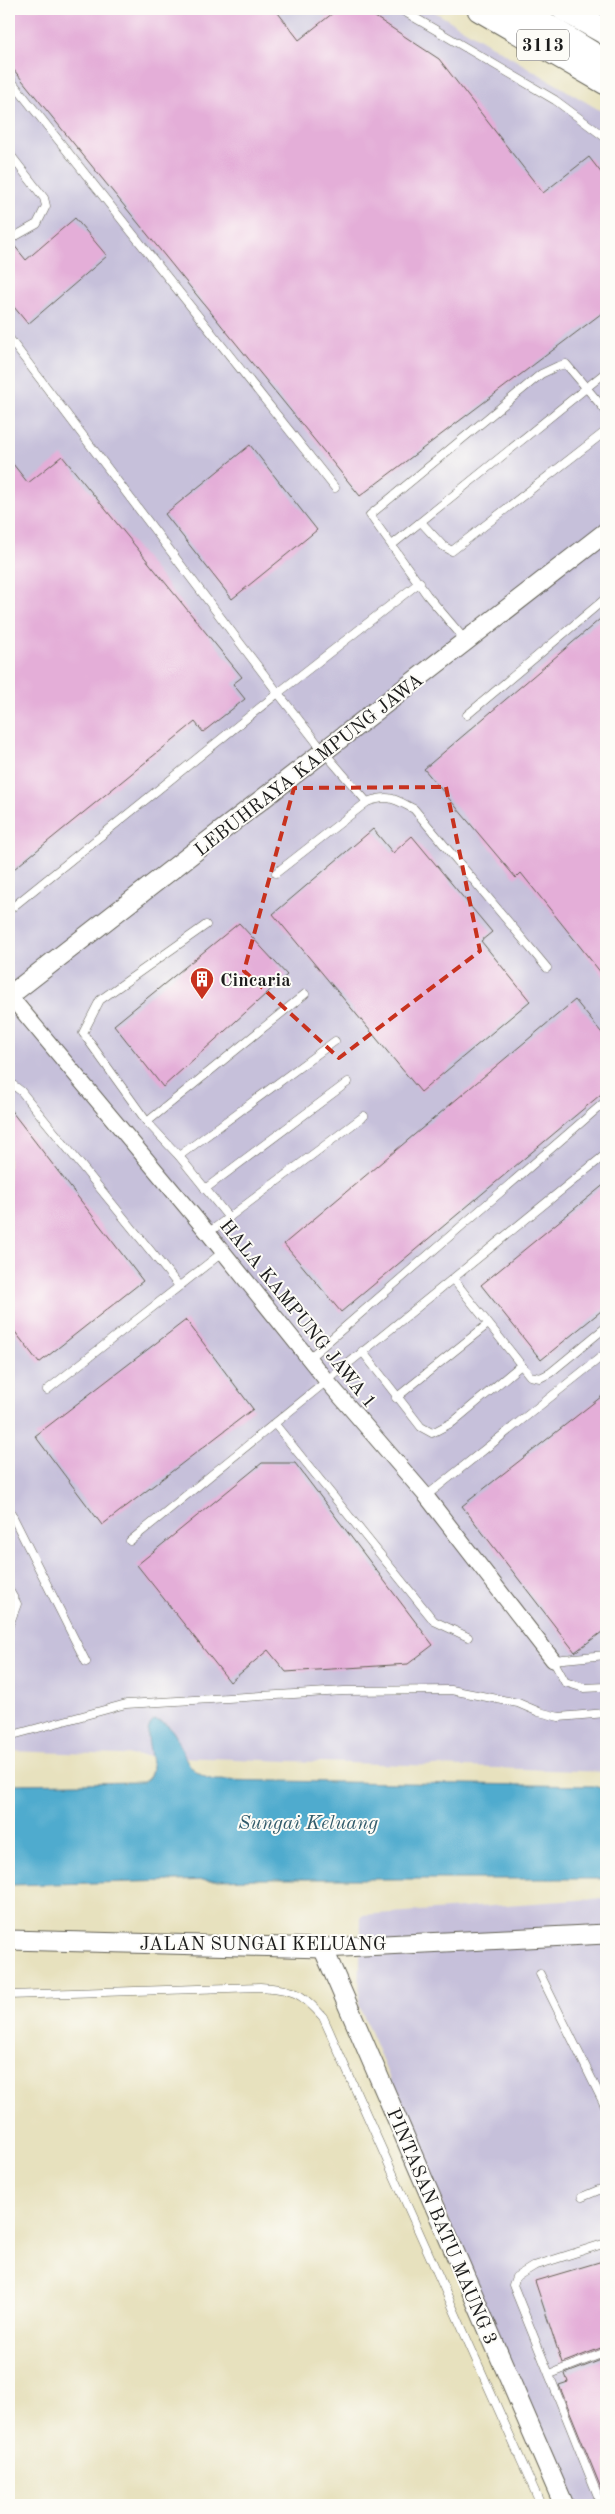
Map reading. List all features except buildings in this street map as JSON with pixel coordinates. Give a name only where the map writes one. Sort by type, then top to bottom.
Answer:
[{"type":"highway","name":"3113","points":[[480,9],[606,82]]},
{"type":"highway","name":"3113","points":[[518,9],[606,63]]},
{"type":"highway","name":"3113","points":[[565,9],[606,32]]},
{"type":"street","name":"LEBUHRAYA KAMPUNG JAWA","points":[[9,996],[606,532]]},
{"type":"street","name":"HALA KAMPUNG JAWA 1","points":[[9,996],[208,1232],[326,1380],[426,1496],[553,1660]]},
{"type":"street","name":"JALAN SUNGAI KELUANG","points":[[9,1940],[323,1948],[606,1934]]},
{"type":"street","name":"PINTASAN BATU MAUNG 3","points":[[323,1948],[564,2505]]},
{"type":"lane","points":[[400,9],[555,100],[606,138]]},
{"type":"lane","points":[[9,78],[335,488]]},
{"type":"lane","points":[[9,153],[44,198],[46,206],[37,224],[9,238]]},
{"type":"lane","points":[[9,338],[278,693],[324,752],[367,802]]},
{"type":"lane","points":[[466,641],[427,595],[420,582],[371,519],[370,515],[541,374],[558,366],[566,364],[606,410]]},
{"type":"lane","points":[[392,545],[606,372]]},
{"type":"lane","points":[[421,522],[443,546],[452,551],[606,430]]},
{"type":"lane","points":[[9,910],[278,693],[420,582]]},
{"type":"lane","points":[[467,715],[606,598]]},
{"type":"lane","points":[[276,873],[367,802],[383,796],[414,810],[547,968]]},
{"type":"lane","points":[[206,925],[100,1000],[83,1033],[147,1122],[179,1156],[229,1218]]},
{"type":"lane","points":[[147,1122],[304,994]]},
{"type":"lane","points":[[179,1156],[334,1041]]},
{"type":"lane","points":[[9,1082],[21,1091],[179,1286]]},
{"type":"lane","points":[[205,1189],[348,1082]]},
{"type":"lane","points":[[309,1358],[606,1102]]},
{"type":"lane","points":[[208,1232],[364,1116]]},
{"type":"lane","points":[[130,1541],[606,1154]]},
{"type":"lane","points":[[47,1390],[223,1252]]},
{"type":"lane","points":[[453,1279],[530,1376],[540,1378],[606,1327]]},
{"type":"lane","points":[[396,1398],[488,1324]]},
{"type":"lane","points":[[362,1351],[396,1398],[421,1427],[432,1433],[452,1422],[521,1365]]},
{"type":"lane","points":[[426,1496],[606,1353]]},
{"type":"lane","points":[[274,1423],[434,1621],[468,1637]]},
{"type":"lane","points":[[9,1509],[86,1662]]},
{"type":"lane","points":[[9,1590],[17,1604],[9,1625]]},
{"type":"lane","points":[[606,1655],[553,1660],[565,1682],[584,1688],[606,1687]]},
{"type":"lane","points":[[9,1736],[126,1704],[344,1691],[452,1690],[518,1703],[539,1712],[559,1717],[606,1713]]},
{"type":"lane","points":[[540,1974],[606,2108]]},
{"type":"lane","points":[[9,1995],[260,1987],[286,1988],[307,1998],[323,2017],[541,2505]]},
{"type":"lane","points":[[582,2197],[606,2187]]},
{"type":"lane","points":[[606,2243],[534,2266],[516,2277],[514,2285],[598,2496],[601,2501],[606,2501]]},
{"type":"lane","points":[[550,2374],[606,2352]]},
{"type":"highlighted area","points":[[446,787],[480,951],[339,1058],[244,971],[294,788]]},
{"type":"shaded area","points":[[9,9],[430,9],[606,114],[606,1772],[9,1751]]},
{"type":"shaded area","points":[[606,1898],[606,2505],[567,2505],[359,2005],[361,1915]]},
{"type":"water","name":"Sungai Keluang","points":[[155,1720],[166,1724],[173,1731],[192,1767],[201,1775],[214,1780],[594,1786],[606,1790],[606,1879],[257,1879],[9,1885],[9,1784],[143,1782],[149,1777],[152,1770],[148,1734],[150,1726]]},
{"type":"place","name":"Cincaria","points":[[202,1000]]}]
